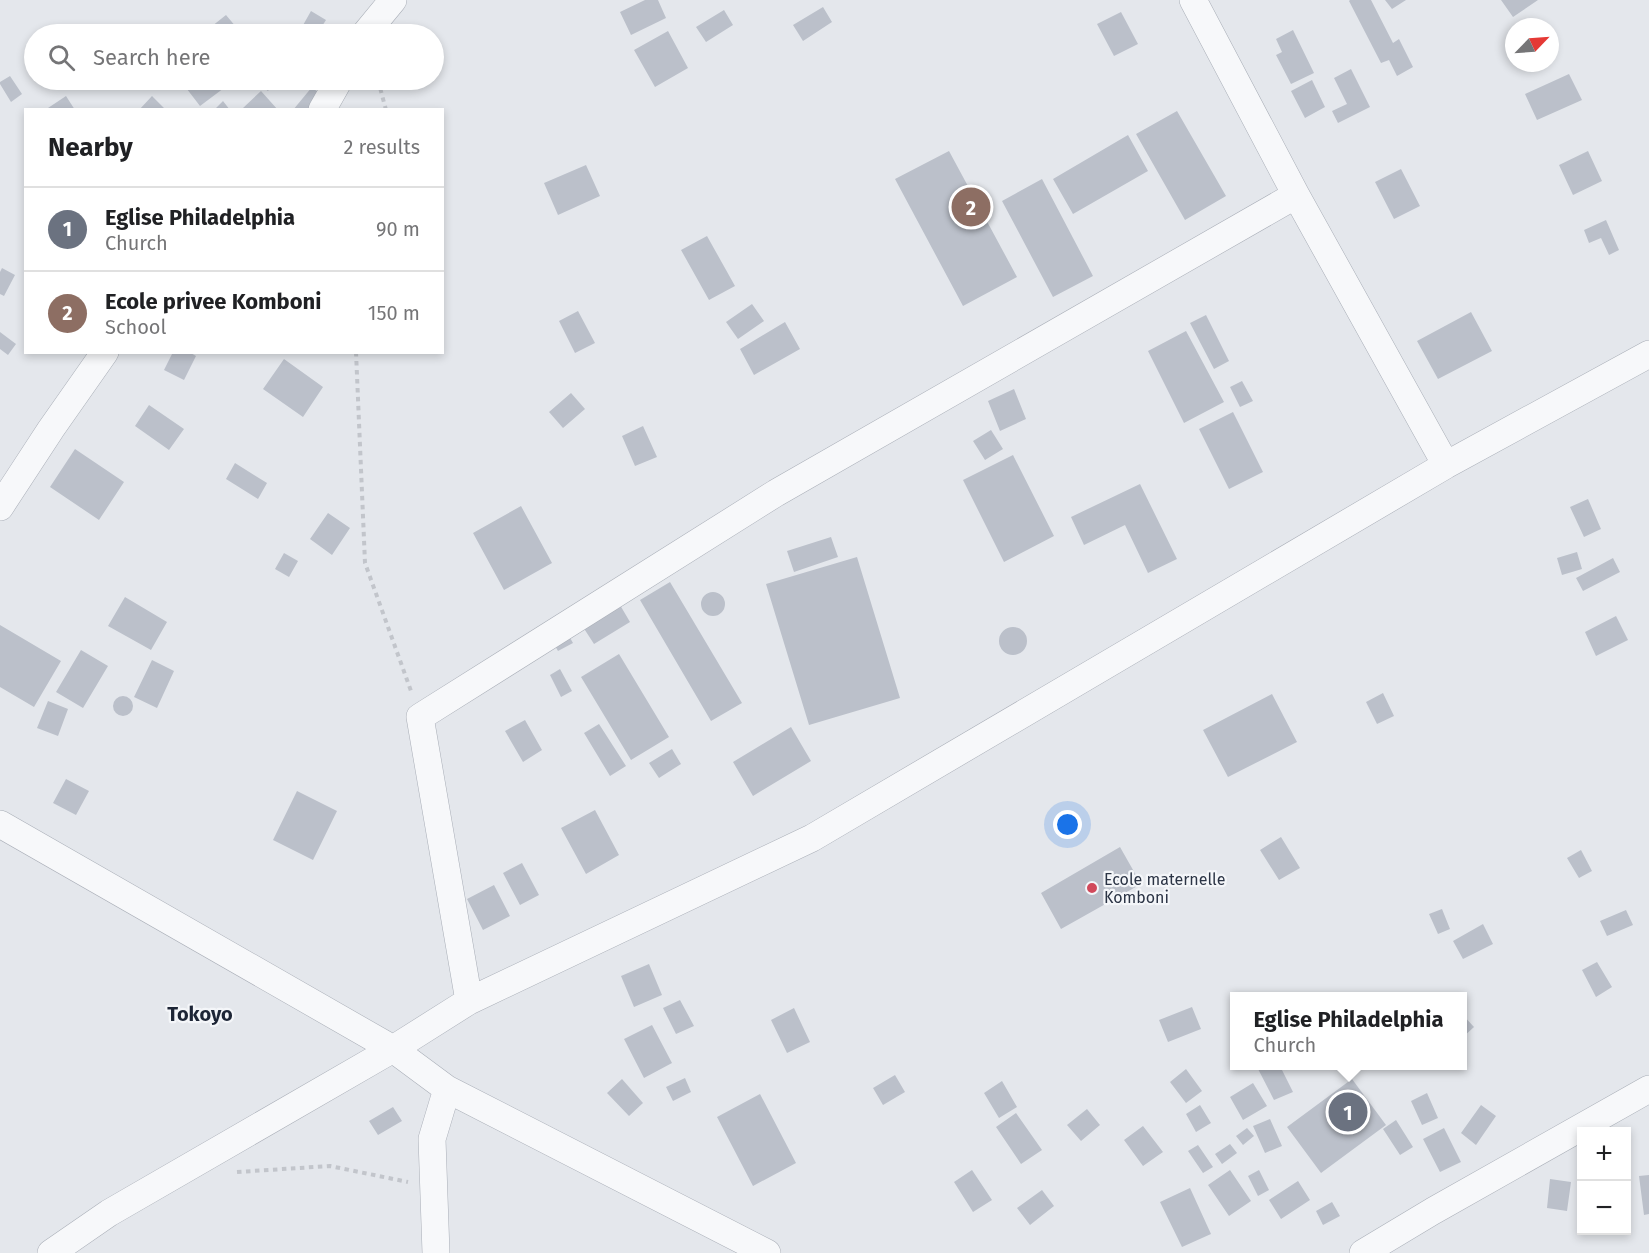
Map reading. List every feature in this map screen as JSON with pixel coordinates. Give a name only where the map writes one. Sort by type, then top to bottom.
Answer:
[{"type":"street","points":[[373,24],[393,0]]},
{"type":"street","points":[[1193,0],[1296,195],[1446,465]]},
{"type":"street","points":[[323,108],[333,90]]},
{"type":"street","points":[[469,1001],[420,717],[776,493],[1296,195]]},
{"type":"street","points":[[0,507],[104,354]]},
{"type":"street","points":[[51,1253],[110,1213],[393,1049],[469,1001],[812,838],[1446,465],[1649,354]]},
{"type":"street","points":[[0,824],[393,1049],[447,1089],[767,1253]]},
{"type":"street","points":[[436,1253],[432,1139],[447,1089]]},
{"type":"street","points":[[1363,1253],[1649,1089]]},
{"type":"street","points":[[64,1253],[110,1213]]},
{"type":"path","points":[[381,90],[385,108]]},
{"type":"path","points":[[356,354],[365,563],[420,717]]},
{"type":"path","points":[[231,1172],[330,1166],[434,1187]]},
{"type":"building","points":[[645,0],[658,0],[666,18],[631,35],[620,12]]},
{"type":"building","points":[[1350,0],[1371,0],[1393,43],[1399,39],[1413,67],[1397,76],[1389,60],[1381,63]]},
{"type":"building","points":[[1385,0],[1406,0],[1392,9]]},
{"type":"building","points":[[1501,0],[1538,0],[1513,17]]},
{"type":"building","points":[[823,7],[832,22],[803,41],[793,25]]},
{"type":"building","points":[[724,10],[733,25],[706,42],[696,27]]},
{"type":"building","points":[[311,11],[326,20],[323,24],[304,24]]},
{"type":"building","points":[[1121,12],[1138,44],[1114,56],[1097,24]]},
{"type":"building","points":[[226,15],[234,24],[215,24]]},
{"type":"building","points":[[1293,30],[1314,73],[1291,84],[1276,55],[1282,52],[1276,39]]},
{"type":"building","points":[[668,31],[688,68],[655,87],[634,50]]},
{"type":"building","points":[[1351,69],[1370,107],[1338,123],[1332,111],[1347,104],[1334,78]]},
{"type":"building","points":[[1569,74],[1582,100],[1537,120],[1525,94]]},
{"type":"building","points":[[10,76],[22,94],[11,102],[0,84]]},
{"type":"building","points":[[1312,80],[1325,107],[1305,118],[1291,91]]},
{"type":"building","points":[[188,90],[221,90],[200,106]]},
{"type":"building","points":[[310,90],[315,90],[322,96],[312,108],[295,108]]},
{"type":"building","points":[[261,91],[276,108],[243,108]]},
{"type":"building","points":[[66,96],[74,108],[48,108]]},
{"type":"building","points":[[152,96],[164,108],[141,108]]},
{"type":"building","points":[[223,101],[228,108],[216,108]]},
{"type":"building","points":[[1177,111],[1226,196],[1185,220],[1136,134]]},
{"type":"building","points":[[1128,135],[1148,171],[1073,214],[1053,179]]},
{"type":"building","points":[[949,151],[1017,277],[963,306],[895,179]]},
{"type":"building","points":[[1588,151],[1602,181],[1573,195],[1559,165]]},
{"type":"building","points":[[586,165],[600,196],[558,215],[544,183]]},
{"type":"building","points":[[1401,169],[1420,206],[1394,219],[1375,182]]},
{"type":"building","points":[[1042,179],[1093,276],[1053,297],[1002,201]]},
{"type":"building","points":[[1606,220],[1619,250],[1609,255],[1601,238],[1589,243],[1584,230]]},
{"type":"building","points":[[707,236],[735,286],[709,300],[681,250]]},
{"type":"building","points":[[2,268],[15,275],[4,296],[0,294]]},
{"type":"building","points":[[752,304],[764,321],[738,339],[726,322]]},
{"type":"building","points":[[578,311],[595,343],[575,353],[559,321]]},
{"type":"building","points":[[1471,312],[1492,351],[1438,379],[1417,341]]},
{"type":"building","points":[[1206,315],[1229,361],[1214,369],[1190,323]]},
{"type":"building","points":[[785,322],[800,349],[754,375],[740,349]]},
{"type":"building","points":[[1186,331],[1224,402],[1184,423],[1148,351]]},
{"type":"building","points":[[0,332],[16,344],[8,355],[0,349]]},
{"type":"building","points":[[172,354],[196,356],[184,380],[164,370]]},
{"type":"building","points":[[284,359],[323,387],[303,417],[263,389]]},
{"type":"building","points":[[1242,381],[1253,401],[1240,407],[1230,387]]},
{"type":"building","points":[[1014,389],[1026,419],[1000,431],[988,401]]},
{"type":"building","points":[[571,393],[585,409],[563,428],[549,412]]},
{"type":"building","points":[[149,405],[184,429],[169,450],[135,426]]},
{"type":"building","points":[[1233,412],[1263,472],[1229,489],[1199,429]]},
{"type":"building","points":[[643,426],[657,457],[635,466],[622,436]]},
{"type":"building","points":[[991,430],[1003,449],[985,460],[973,441]]},
{"type":"building","points":[[75,449],[124,482],[99,520],[50,487]]},
{"type":"building","points":[[1013,455],[1054,536],[1004,562],[963,480]]},
{"type":"building","points":[[235,463],[267,483],[258,499],[226,479]]},
{"type":"building","points":[[1140,484],[1177,559],[1148,573],[1125,525],[1084,545],[1071,517]]},
{"type":"building","points":[[1588,499],[1601,529],[1584,537],[1570,507]]},
{"type":"building","points":[[521,506],[552,563],[504,590],[473,533]]},
{"type":"building","points":[[328,513],[350,528],[332,555],[310,539]]},
{"type":"building","points":[[831,537],[838,557],[794,572],[787,551]]},
{"type":"building","points":[[1577,552],[1582,569],[1562,575],[1557,558]]},
{"type":"building","points":[[284,553],[298,561],[289,577],[275,569]]},
{"type":"building","points":[[857,557],[900,698],[809,725],[766,584]]},
{"type":"building","points":[[1613,558],[1620,572],[1583,591],[1576,578]]},
{"type":"building","points":[[670,582],[742,703],[711,721],[640,600]]},
{"type":"building","points":[[713,592],[718,593],[724,599],[724,609],[718,615],[713,616],[708,615],[702,609],[701,604],[702,599],[708,593]]},
{"type":"building","points":[[125,597],[167,622],[151,650],[108,626]]},
{"type":"building","points":[[620,605],[630,622],[594,644],[583,627]]},
{"type":"building","points":[[1616,616],[1628,640],[1596,656],[1585,632]]},
{"type":"building","points":[[0,625],[61,661],[34,707],[0,687]]},
{"type":"building","points":[[1013,627],[1023,631],[1027,641],[1023,651],[1013,655],[1003,651],[999,641],[1003,631]]},
{"type":"building","points":[[569,636],[573,643],[558,651],[554,644]]},
{"type":"building","points":[[81,650],[108,666],[83,708],[56,692]]},
{"type":"building","points":[[619,654],[669,737],[631,760],[581,677]]},
{"type":"building","points":[[152,660],[174,671],[157,708],[134,697]]},
{"type":"building","points":[[560,669],[572,691],[561,697],[550,675]]},
{"type":"building","points":[[1383,693],[1394,716],[1377,724],[1366,702]]},
{"type":"building","points":[[1272,694],[1297,742],[1228,777],[1203,730]]},
{"type":"building","points":[[123,696],[130,699],[133,706],[130,713],[123,716],[116,713],[113,706],[116,699]]},
{"type":"building","points":[[48,701],[68,709],[58,736],[37,728]]},
{"type":"building","points":[[525,720],[542,750],[523,762],[505,731]]},
{"type":"building","points":[[599,724],[626,766],[610,776],[584,733]]},
{"type":"building","points":[[791,727],[811,761],[753,796],[733,762]]},
{"type":"building","points":[[672,749],[681,764],[659,778],[649,763]]},
{"type":"building","points":[[66,779],[89,791],[76,815],[53,803]]},
{"type":"building","points":[[297,791],[337,811],[313,860],[273,840]]},
{"type":"building","points":[[595,810],[619,855],[586,874],[561,828]]},
{"type":"building","points":[[1281,837],[1300,868],[1279,880],[1260,850]]},
{"type":"building","points":[[1120,847],[1141,884],[1061,929],[1041,893]]},
{"type":"building","points":[[1581,850],[1592,871],[1579,878],[1567,858]]},
{"type":"building","points":[[522,863],[539,895],[520,905],[503,873]]},
{"type":"building","points":[[494,885],[510,916],[483,930],[467,899]]},
{"type":"building","points":[[1442,909],[1450,929],[1438,934],[1429,914]]},
{"type":"building","points":[[1626,910],[1633,925],[1607,936],[1600,921]]},
{"type":"building","points":[[1483,924],[1493,944],[1463,959],[1453,941]]},
{"type":"building","points":[[1597,962],[1612,987],[1596,997],[1582,970]]},
{"type":"building","points":[[649,964],[662,995],[634,1007],[621,976]]},
{"type":"building","points":[[680,1000],[694,1026],[676,1034],[663,1008]]},
{"type":"building","points":[[1192,1007],[1201,1029],[1168,1042],[1159,1020]]},
{"type":"building","points":[[794,1008],[810,1042],[787,1053],[771,1020]]},
{"type":"building","points":[[1467,1019],[1474,1027],[1467,1033]]},
{"type":"building","points":[[652,1025],[672,1063],[644,1078],[624,1039]]},
{"type":"building","points":[[1186,1069],[1202,1091],[1186,1103],[1170,1082]]},
{"type":"building","points":[[1259,1070],[1282,1070],[1293,1092],[1274,1100]]},
{"type":"building","points":[[895,1075],[905,1092],[883,1105],[873,1088]]},
{"type":"building","points":[[685,1078],[691,1092],[673,1101],[666,1087]]},
{"type":"building","points":[[622,1079],[643,1103],[629,1116],[607,1093]]},
{"type":"building","points":[[1352,1079],[1386,1125],[1321,1173],[1287,1127]]},
{"type":"building","points":[[1002,1081],[1017,1107],[999,1118],[984,1093]]},
{"type":"building","points":[[1253,1083],[1267,1106],[1243,1120],[1230,1097]]},
{"type":"building","points":[[1427,1093],[1438,1118],[1422,1125],[1411,1101]]},
{"type":"building","points":[[760,1094],[796,1163],[753,1186],[717,1117]]},
{"type":"building","points":[[1200,1105],[1211,1123],[1196,1132],[1186,1114]]},
{"type":"building","points":[[1481,1105],[1496,1116],[1476,1145],[1461,1133]]},
{"type":"building","points":[[393,1107],[402,1121],[378,1135],[369,1121]]},
{"type":"building","points":[[1087,1109],[1100,1125],[1081,1141],[1067,1125]]},
{"type":"building","points":[[1016,1113],[1042,1150],[1021,1164],[996,1127]]},
{"type":"building","points":[[1270,1119],[1282,1146],[1265,1153],[1253,1126]]},
{"type":"building","points":[[1396,1120],[1413,1147],[1400,1155],[1383,1129]]},
{"type":"building","points":[[1143,1126],[1163,1152],[1143,1166],[1124,1140]]},
{"type":"building","points":[[1247,1128],[1254,1136],[1243,1145],[1236,1136]]},
{"type":"building","points":[[1444,1128],[1461,1162],[1440,1172],[1423,1139]]},
{"type":"building","points":[[1230,1144],[1237,1153],[1222,1164],[1215,1154]]},
{"type":"building","points":[[1198,1145],[1213,1167],[1203,1173],[1188,1151]]},
{"type":"building","points":[[972,1170],[992,1200],[973,1212],[954,1182]]},
{"type":"building","points":[[1230,1170],[1251,1201],[1229,1216],[1208,1185]]},
{"type":"building","points":[[1259,1170],[1269,1190],[1258,1196],[1248,1176]]},
{"type":"building","points":[[1649,1175],[1649,1214],[1644,1215],[1639,1176]]},
{"type":"building","points":[[1550,1179],[1571,1182],[1567,1211],[1547,1208]]},
{"type":"building","points":[[1298,1181],[1310,1200],[1281,1219],[1269,1200]]},
{"type":"building","points":[[1190,1188],[1211,1234],[1182,1247],[1160,1202]]},
{"type":"building","points":[[1042,1190],[1054,1206],[1030,1225],[1017,1208]]},
{"type":"building","points":[[1332,1202],[1340,1216],[1323,1225],[1316,1211]]},
{"type":"place","name":"Ecole privee Komboni","points":[[971,207]]},
{"type":"place","name":"Ecole maternelle Komboni","points":[[1092,888]]},
{"type":"place","name":"Eglise Philadelphia","points":[[1348,1112]]},
{"type":"district","name":"Tokoyo","points":[[200,1014]]}]
